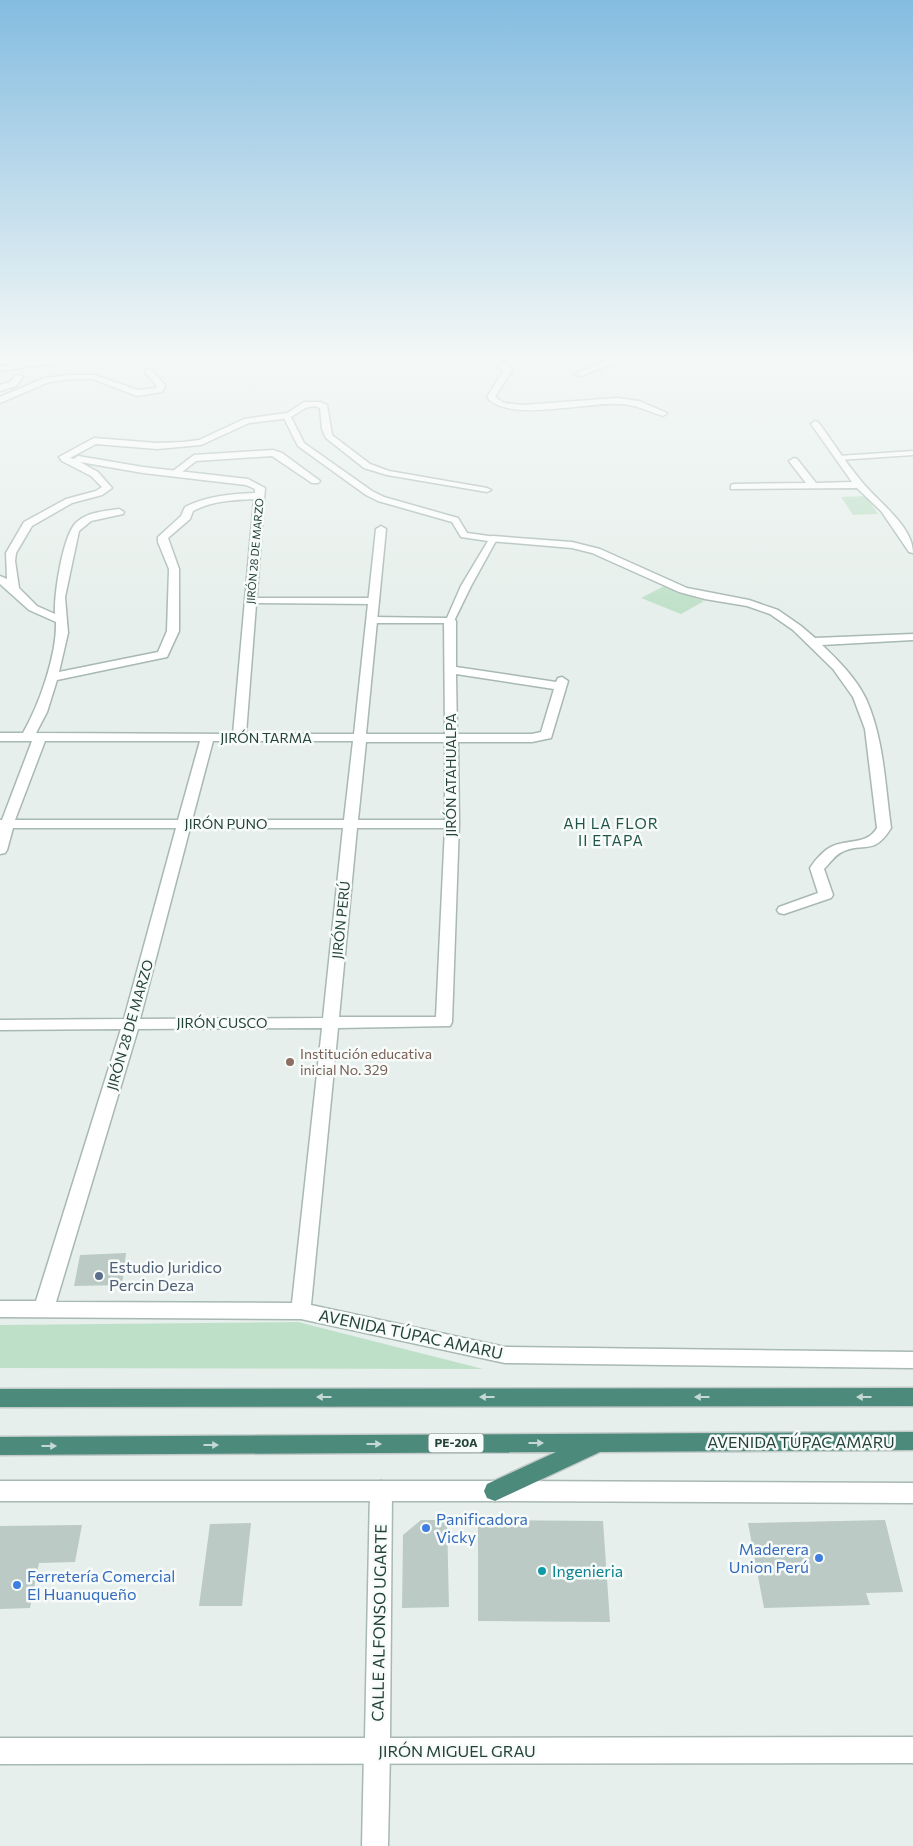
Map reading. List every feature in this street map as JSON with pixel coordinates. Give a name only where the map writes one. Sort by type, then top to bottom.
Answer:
[{"type":"highway","points":[[0,1398],[913,1397]]},
{"type":"highway","name":"AVENIDA TÚPAC AMARU","points":[[0,1446],[913,1441]]},
{"type":"highway","points":[[495,1492],[599,1443]]},
{"type":"street","points":[[14,589],[11,553],[26,526],[70,501],[99,493],[107,488],[103,479],[64,457],[86,444]]},
{"type":"street","name":"JIRÓN 28 DE MARZO","points":[[99,444],[85,448],[76,457],[79,460],[174,474],[248,482],[260,488],[239,738]]},
{"type":"street","points":[[140,444],[157,446],[188,444]]},
{"type":"street","points":[[829,444],[859,485],[884,509],[913,550]]},
{"type":"street","points":[[174,474],[194,458],[273,453],[279,455],[314,481]]},
{"type":"street","points":[[794,461],[813,486]]},
{"type":"street","points":[[734,487],[859,485]]},
{"type":"street","points":[[52,677],[164,654],[173,631],[174,569],[163,542],[163,537],[186,517],[188,509],[195,505],[212,500],[260,496]]},
{"type":"street","points":[[0,850],[4,824],[52,677],[62,633],[60,597],[74,532],[78,525],[94,516],[119,512]]},
{"type":"street","name":"JIRÓN PERÚ","points":[[301,1311],[381,529]]},
{"type":"street","points":[[493,539],[572,544],[596,552],[683,590],[705,596],[749,603],[774,612],[797,628],[837,666],[859,697],[871,730],[884,828],[880,837],[868,844],[836,850],[817,868],[826,895],[784,910]]},
{"type":"street","points":[[0,578],[33,608],[60,620]]},
{"type":"street","name":"JIRÓN ATAHUALPA","points":[[444,1022],[452,824],[450,621]]},
{"type":"street","points":[[812,642],[913,637]]},
{"type":"street","name":"JIRÓN TARMA","points":[[0,738],[532,738],[547,735],[562,684],[450,670]]},
{"type":"street","name":"JIRÓN 28 DE MARZO","points":[[44,1309],[131,1024],[207,738]]},
{"type":"street","name":"JIRÓN PUNO","points":[[4,824],[452,824]]},
{"type":"street","name":"JIRÓN CUSCO","points":[[0,1024],[444,1022]]},
{"type":"street","name":"AVENIDA TÚPAC AMARU","points":[[0,1309],[301,1311],[505,1355],[913,1360]]},
{"type":"street","points":[[0,1490],[913,1493]]},
{"type":"street","name":"CALLE ALFONSO UGARTE","points":[[375,1846],[380,1491]]},
{"type":"street","name":"JIRÓN MIGUEL GRAU","points":[[0,1751],[913,1750]]},
{"type":"lane","points":[[301,444],[369,493],[381,499],[456,520],[464,535],[493,539]]},
{"type":"lane","points":[[339,444],[367,466],[387,473],[487,490]]},
{"type":"lane","points":[[839,458],[913,453]]},
{"type":"lane","name":"JIRÓN ATAHUALPA","points":[[450,621],[466,586],[493,539]]},
{"type":"lane","points":[[251,601],[374,601]]},
{"type":"lane","points":[[372,620],[450,621]]},
{"type":"green space","points":[[866,496],[878,514],[853,515],[841,497]]},
{"type":"green space","points":[[664,586],[704,601],[681,614],[641,598]]},
{"type":"green space","points":[[298,1322],[483,1369],[0,1368],[0,1325]]},
{"type":"building","points":[[126,1253],[122,1285],[74,1286],[80,1255]]},
{"type":"building","points":[[421,1520],[447,1520],[449,1607],[402,1608],[403,1535]]},
{"type":"building","name":"Ingenieria","points":[[478,1520],[603,1521],[610,1622],[478,1621]]},
{"type":"building","points":[[885,1520],[903,1592],[866,1593],[870,1605],[764,1608],[748,1523]]},
{"type":"building","points":[[251,1523],[242,1606],[199,1606],[210,1524]]},
{"type":"building","name":"Ferretería Comercial El Huanuqueño","points":[[82,1525],[75,1562],[39,1563],[30,1608],[0,1609],[0,1526]]},
{"type":"place","name":"Institución educativa inicial No. 329","points":[[290,1062]]},
{"type":"place","name":"Estudio Juridico Percin Deza","points":[[99,1276]]},
{"type":"place","name":"Panificadora Vicky","points":[[426,1528]]},
{"type":"place","name":"Maderera Union Perú","points":[[819,1558]]},
{"type":"place","name":"Ingenieria","points":[[542,1571]]},
{"type":"place","name":"Ferretería Comercial El Huanuqueño","points":[[17,1585]]},
{"type":"district","name":"AH LA FLOR II ETAPA","points":[[611,832]]}]
